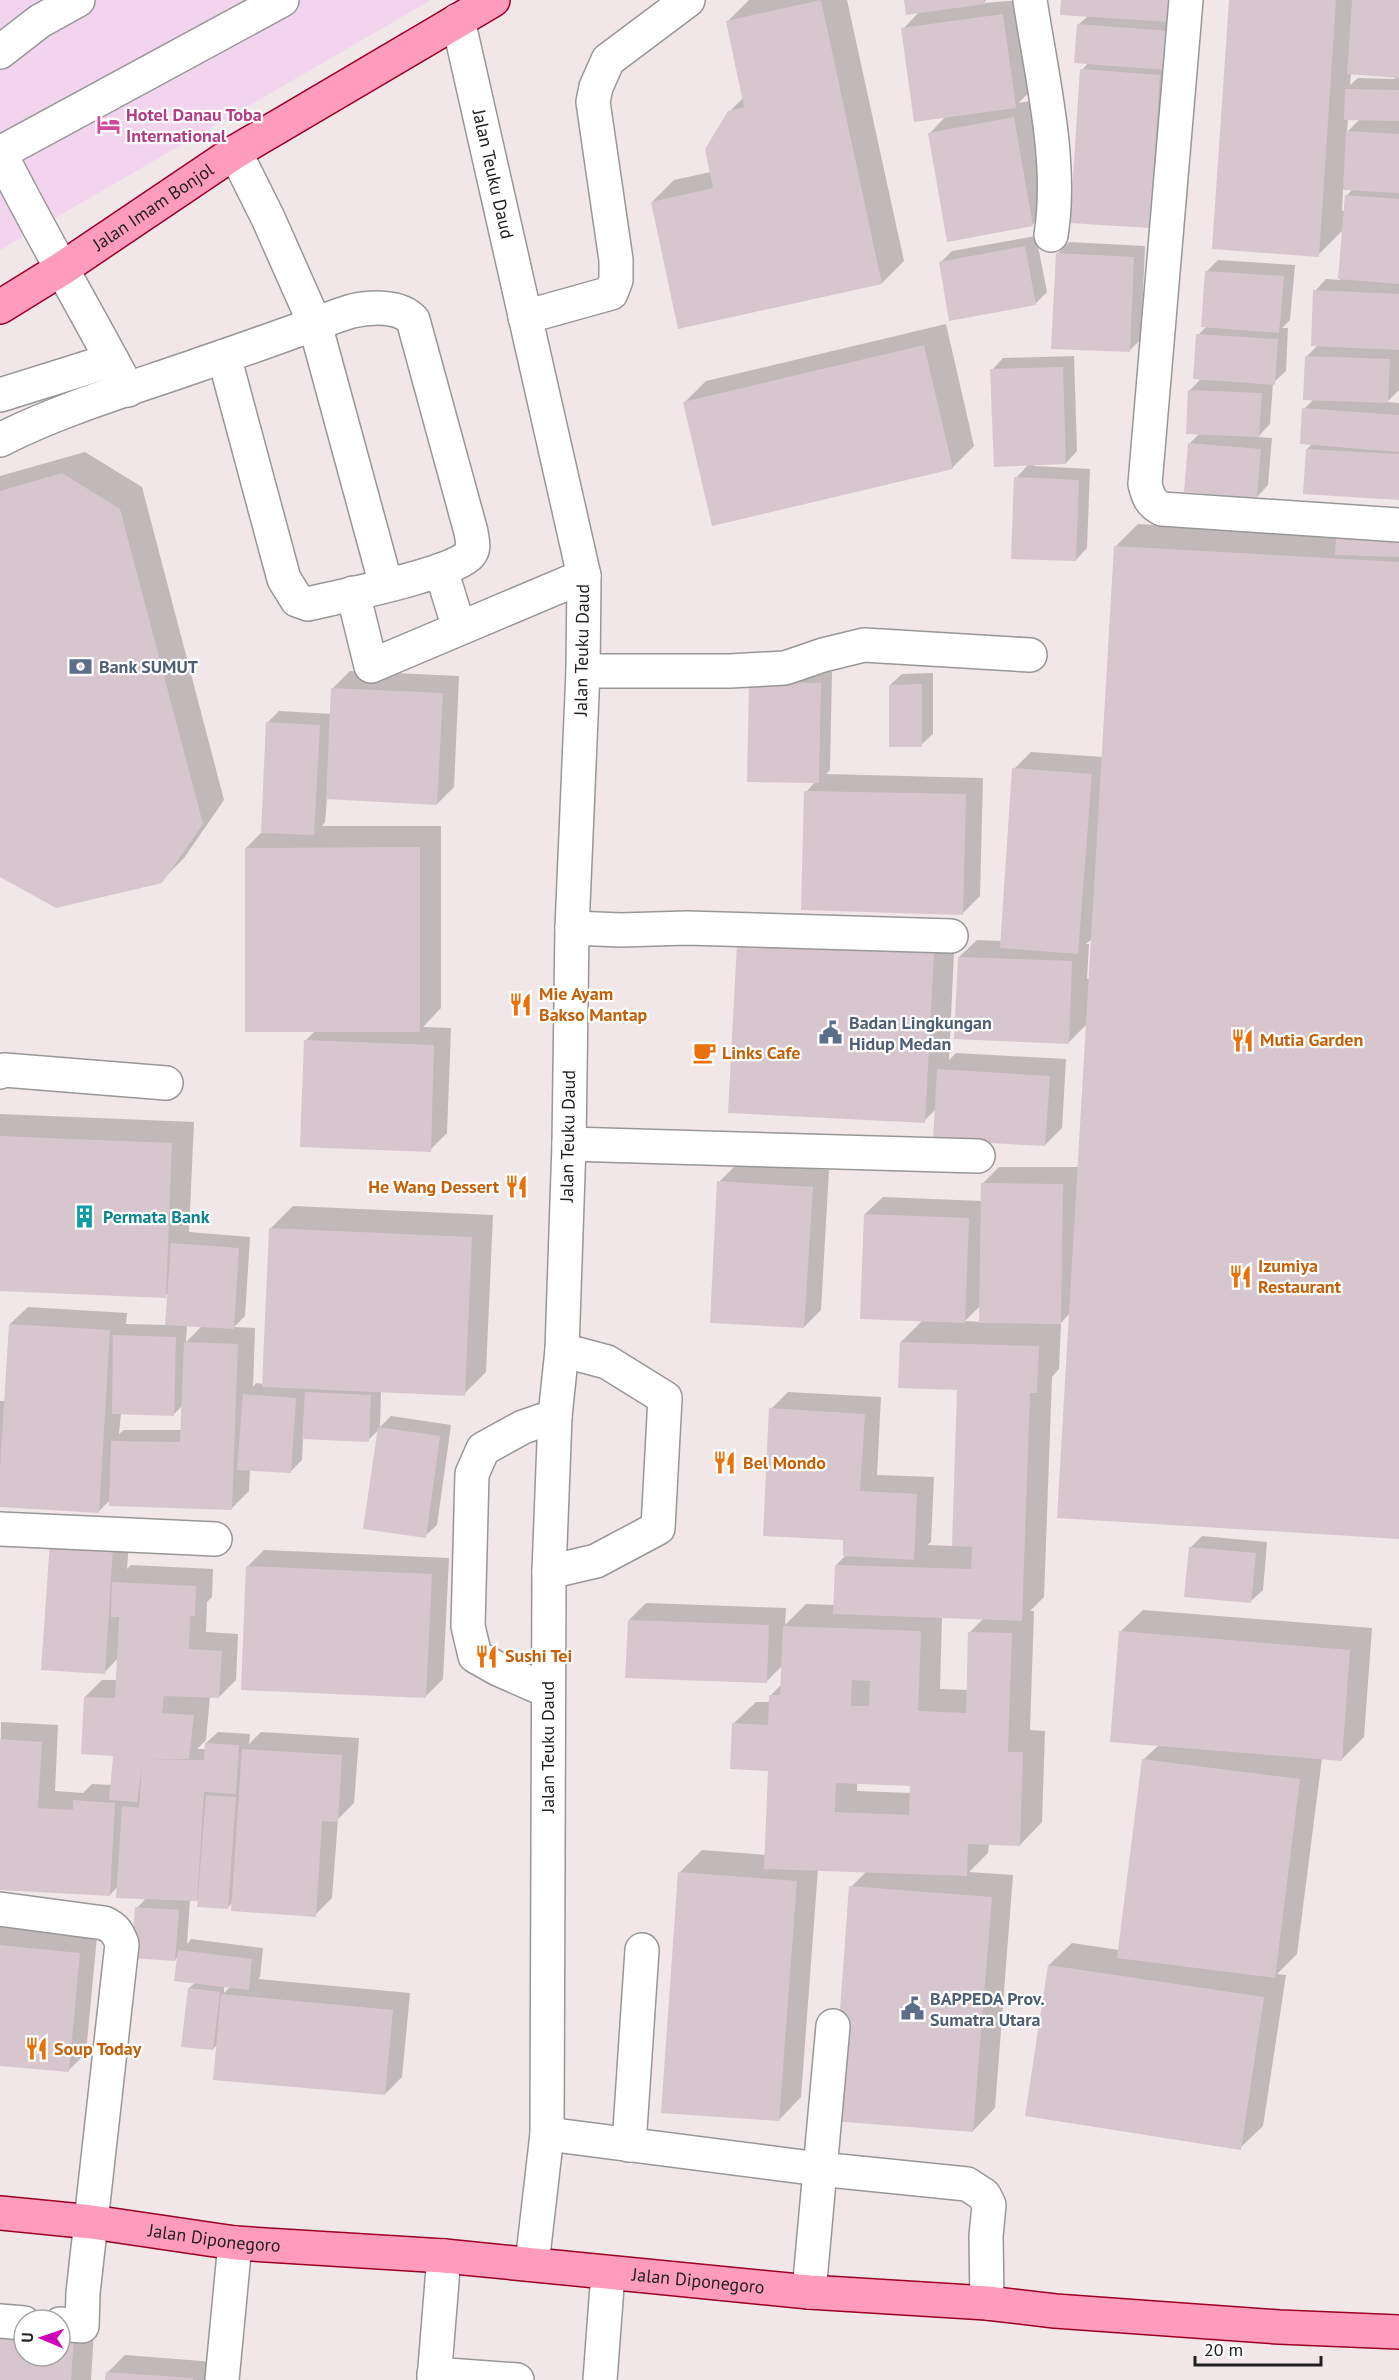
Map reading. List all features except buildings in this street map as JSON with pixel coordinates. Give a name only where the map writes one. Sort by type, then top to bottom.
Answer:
[{"type":"main road","name":"Jalan Imam Bonjol","points":[[0,307],[63,268],[235,152],[493,0]]},
{"type":"main road","name":"Jalan Diponegoro","points":[[0,2213],[92,2222],[234,2243],[444,2256],[809,2292],[987,2303],[1055,2311],[1279,2327],[1399,2329]]},
{"type":"street","points":[[0,52],[40,21],[78,0]]},
{"type":"street","points":[[128,390],[0,153],[282,0]]},
{"type":"street","points":[[525,317],[611,293],[616,280],[616,260],[593,102],[596,87],[608,60],[688,0]]},
{"type":"street","points":[[1030,0],[1053,154],[1055,213],[1051,236]]},
{"type":"street","points":[[1186,0],[1145,484],[1148,496],[1153,504],[1162,509],[1399,525]]},
{"type":"street","name":"Jalan Teuku Daud","points":[[458,20],[584,576],[583,670],[572,928],[569,1144],[562,1350],[555,1416],[549,1572],[547,2134],[532,2264]]},
{"type":"street","points":[[235,152],[268,218],[315,324],[386,585]]},
{"type":"street","points":[[0,440],[23,428],[128,390],[224,356],[315,324],[353,311],[373,308],[398,310],[408,314],[413,320],[473,546],[470,554],[441,570],[386,585],[308,603],[297,600],[284,579],[224,356]]},
{"type":"street","points":[[0,395],[112,360]]},
{"type":"street","points":[[441,570],[459,628]]},
{"type":"street","points":[[353,593],[371,666],[584,576]]},
{"type":"street","points":[[583,670],[730,671],[785,668],[864,645],[1030,655]]},
{"type":"street","points":[[572,928],[621,930],[687,928],[951,936]]},
{"type":"street","points":[[0,1072],[4,1070],[166,1083]]},
{"type":"street","points":[[569,1144],[978,1156]]},
{"type":"street","points":[[549,1572],[596,1561],[658,1528],[661,1481],[665,1398],[607,1362],[562,1350]]},
{"type":"street","points":[[548,1691],[475,1656],[468,1626],[471,1485],[472,1474],[483,1449],[524,1427],[555,1416]]},
{"type":"street","points":[[0,1529],[214,1539]]},
{"type":"street","points":[[0,1909],[104,1923],[113,1927],[122,1944],[83,2293],[82,2326],[72,2325]]},
{"type":"street","points":[[629,2145],[642,1950]]},
{"type":"street","points":[[809,2292],[833,2026]]},
{"type":"street","points":[[547,2134],[819,2169],[966,2184],[984,2195],[989,2205],[986,2236],[987,2303]]},
{"type":"street","points":[[222,2380],[234,2243]]},
{"type":"street","points":[[444,2256],[434,2377],[517,2380]]},
{"type":"street","points":[[600,2380],[608,2272]]},
{"type":"shaded area","name":"Hotel Danau Toba International","points":[[0,0],[431,0],[0,250]]},
{"type":"place","name":"Hotel Danau Toba International","points":[[108,125]]},
{"type":"place","name":"Bank SUMUT","points":[[81,667]]},
{"type":"place","name":"Mie Ayam Bakso Mantap","points":[[521,1004]]},
{"type":"place","name":"Badan Lingkungan Hidup Medan","points":[[831,1033]]},
{"type":"place","name":"Mutia Garden","points":[[1242,1040]]},
{"type":"place","name":"Links Cafe","points":[[704,1053]]},
{"type":"place","name":"He Wang Dessert","points":[[517,1187]]},
{"type":"place","name":"Permata Bank","points":[[85,1217]]},
{"type":"place","name":"Izumiya Restaurant","points":[[1240,1276]]},
{"type":"place","name":"Bel Mondo","points":[[725,1463]]},
{"type":"place","name":"Sushi Tei","points":[[487,1656]]},
{"type":"place","name":"BAPPEDA Prov. Sumatra Utara","points":[[912,2009]]},
{"type":"place","name":"Soup Today","points":[[36,2049]]}]
